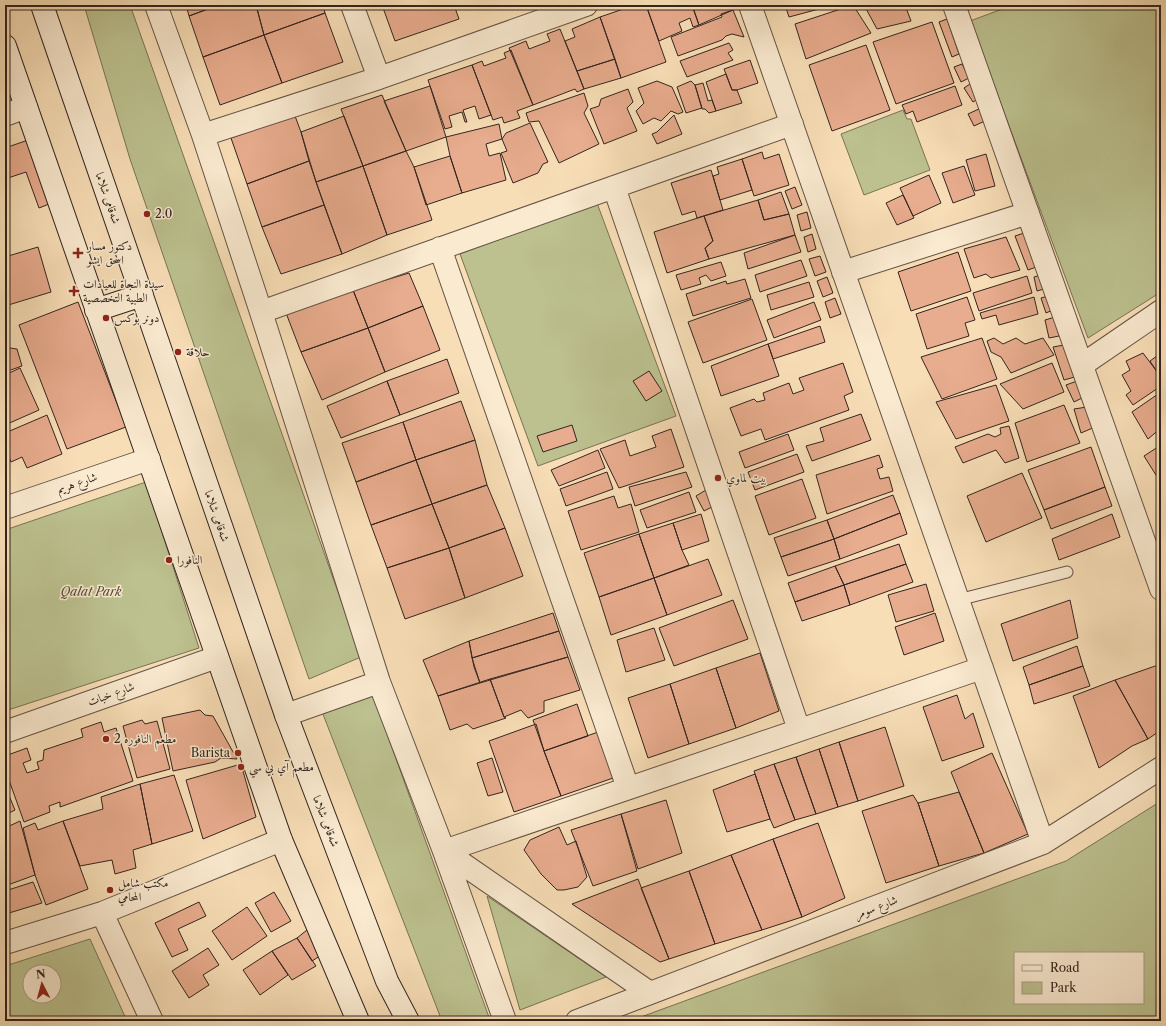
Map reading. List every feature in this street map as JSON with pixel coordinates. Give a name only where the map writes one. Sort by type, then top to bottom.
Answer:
[{"type":"street","name":"شەقامی شلاما","points":[[42,5],[286,715],[387,981],[408,1021]]},
{"type":"street","points":[[156,5],[203,135],[379,682],[444,851],[505,1021]]},
{"type":"street","points":[[352,5],[379,78]]},
{"type":"street","points":[[203,135],[379,78],[546,12],[586,5]]},
{"type":"street","points":[[750,5],[1043,843]]},
{"type":"street","points":[[954,5],[1082,365],[1154,543],[1161,589]]},
{"type":"street","points":[[5,46],[281,840],[358,1021]]},
{"type":"street","points":[[5,114],[26,107]]},
{"type":"street","points":[[261,312],[792,124]]},
{"type":"street","points":[[614,187],[800,729]]},
{"type":"street","points":[[844,272],[1028,213]]},
{"type":"street","points":[[440,248],[628,788]]},
{"type":"street","points":[[96,310],[142,295]]},
{"type":"street","points":[[1082,365],[1161,311]]},
{"type":"street","name":"شارع هريم","points":[[5,508],[148,459]]},
{"type":"street","name":"شارع خبات","points":[[5,732],[217,656]]},
{"type":"street","points":[[444,851],[982,668]]},
{"type":"street","points":[[286,715],[379,682]]},
{"type":"street","name":"شارع سومر","points":[[577,1021],[1043,843],[1161,768]]},
{"type":"street","points":[[5,942],[102,913],[281,840]]},
{"type":"street","points":[[444,851],[650,993]]},
{"type":"street","points":[[102,913],[152,1021]]},
{"type":"lane","points":[[958,600],[1067,572]]},
{"type":"green space","points":[[84,5],[130,5],[361,657],[309,679],[130,159]]},
{"type":"green space","points":[[1013,5],[1161,5],[1161,292],[1088,338],[970,21]]},
{"type":"green space","points":[[903,110],[907,119],[911,119],[930,170],[864,195],[841,134]]},
{"type":"green space","points":[[597,203],[676,416],[538,466],[460,254]]},
{"type":"green space","name":"Qalat Park","points":[[146,482],[199,648],[5,711],[5,530]]},
{"type":"green space","points":[[372,692],[490,1020],[442,1021],[321,709]]},
{"type":"green space","points":[[1161,801],[1161,1021],[630,1021],[1066,861]]},
{"type":"green space","points":[[487,896],[606,977],[520,1010]]},
{"type":"green space","points":[[90,939],[127,1021],[5,1021],[5,966]]},
{"type":"building","points":[[186,5],[219,5],[189,16]]},
{"type":"building","points":[[219,5],[256,5],[264,35],[203,57],[189,16]]},
{"type":"building","points":[[256,5],[323,5],[325,13],[264,35]]},
{"type":"building","points":[[382,5],[454,5],[459,19],[395,41]]},
{"type":"building","points":[[635,5],[646,5],[666,62],[621,78],[600,17]]},
{"type":"building","points":[[646,5],[692,5],[699,25],[693,27],[690,18],[679,23],[682,31],[659,41]]},
{"type":"building","points":[[692,5],[731,5],[733,10],[699,25]]},
{"type":"building","points":[[785,5],[834,5],[789,17]]},
{"type":"building","points":[[853,5],[871,33],[806,59],[795,24]]},
{"type":"building","points":[[864,5],[905,5],[911,21],[877,29]]},
{"type":"building","points":[[733,10],[744,37],[732,34],[726,36],[722,40],[678,56],[671,37],[722,17],[721,14]]},
{"type":"building","points":[[325,13],[343,62],[282,83],[264,35]]},
{"type":"building","points":[[600,17],[615,59],[577,71],[565,41],[575,37],[572,29]]},
{"type":"building","points":[[947,19],[959,54],[952,57],[939,22]]},
{"type":"building","points":[[932,22],[954,83],[896,104],[873,42]]},
{"type":"building","points":[[560,29],[584,89],[577,92],[575,89],[533,105],[509,48],[526,41],[529,49],[550,41],[547,34]]},
{"type":"building","points":[[264,35],[282,83],[220,105],[203,57]]},
{"type":"building","points":[[729,43],[733,50],[728,53],[733,60],[687,77],[680,61]]},
{"type":"building","points":[[866,45],[890,110],[832,131],[809,65]]},
{"type":"building","points":[[511,50],[533,105],[517,111],[520,118],[504,123],[502,117],[493,120],[472,65],[482,61],[484,66],[506,58],[504,53]]},
{"type":"building","points":[[615,59],[621,78],[584,89],[577,71]]},
{"type":"building","points":[[750,60],[758,83],[737,90],[732,90],[724,69]]},
{"type":"building","points":[[962,64],[969,78],[961,82],[954,67]]},
{"type":"building","points":[[472,65],[491,115],[479,119],[475,106],[463,110],[467,122],[465,122],[462,112],[449,116],[452,127],[445,129],[428,80]]},
{"type":"building","points":[[5,73],[12,93],[5,96]]},
{"type":"building","points":[[726,74],[732,90],[737,90],[742,103],[716,111],[706,82]]},
{"type":"building","points":[[657,81],[672,87],[683,112],[678,114],[671,111],[661,121],[654,118],[643,124],[636,111],[644,103],[638,88]]},
{"type":"building","points":[[691,81],[695,85],[702,108],[686,113],[677,87]]},
{"type":"building","points":[[703,83],[708,101],[712,100],[716,111],[709,113],[705,109],[702,109],[695,85]]},
{"type":"building","points":[[970,84],[979,98],[973,102],[964,88]]},
{"type":"building","points":[[430,86],[446,137],[406,151],[384,101]]},
{"type":"building","points":[[955,86],[962,105],[917,122],[913,111],[906,114],[902,105]]},
{"type":"building","points":[[628,89],[633,102],[627,108],[637,131],[604,144],[590,109],[599,106],[601,99]]},
{"type":"building","points":[[584,93],[588,106],[584,113],[599,144],[559,163],[539,121],[529,122],[526,113]]},
{"type":"building","points":[[382,95],[406,151],[363,166],[341,109]]},
{"type":"building","points":[[981,108],[987,120],[974,126],[968,114]]},
{"type":"building","points":[[674,115],[682,134],[657,144],[652,134],[657,132]]},
{"type":"building","points":[[295,116],[309,161],[247,184],[231,138]]},
{"type":"building","points":[[344,116],[363,166],[316,182],[301,132]]},
{"type":"building","points":[[530,123],[548,162],[543,164],[538,173],[513,183],[501,153],[507,151],[502,139],[506,133]]},
{"type":"building","points":[[499,124],[502,139],[486,144],[489,156],[500,153],[506,180],[462,193],[450,156],[446,137]]},
{"type":"building","points":[[31,139],[54,202],[39,208],[26,172],[5,179],[5,148]]},
{"type":"building","points":[[406,151],[414,167],[432,220],[387,235],[363,166]]},
{"type":"building","points":[[762,152],[764,159],[779,154],[789,185],[754,196],[742,159]]},
{"type":"building","points":[[986,154],[995,186],[975,191],[966,160]]},
{"type":"building","points":[[450,156],[462,193],[426,205],[414,167]]},
{"type":"building","points":[[742,159],[752,190],[720,200],[713,176],[719,174],[717,167]]},
{"type":"building","points":[[309,161],[324,205],[262,227],[247,184]]},
{"type":"building","points":[[363,166],[387,235],[342,254],[316,182]]},
{"type":"building","points":[[964,166],[975,195],[953,203],[942,173]]},
{"type":"building","points":[[711,170],[723,210],[697,218],[695,211],[682,215],[671,183]]},
{"type":"building","points":[[929,175],[941,203],[913,216],[900,188]]},
{"type":"building","points":[[795,187],[802,205],[792,209],[785,191]]},
{"type":"building","points":[[781,192],[789,214],[764,220],[758,200]]},
{"type":"building","points":[[903,195],[914,218],[897,225],[886,203]]},
{"type":"building","points":[[758,200],[764,220],[789,214],[795,235],[709,259],[705,248],[713,241],[704,216]]},
{"type":"building","points":[[324,205],[342,254],[281,274],[262,227]]},
{"type":"building","points":[[807,212],[811,228],[801,231],[797,215]]},
{"type":"building","points":[[704,216],[713,241],[705,248],[709,259],[667,273],[654,232]]},
{"type":"building","points":[[1027,232],[1039,266],[1028,270],[1015,236]]},
{"type":"building","points":[[812,234],[816,249],[808,252],[804,237]]},
{"type":"building","points":[[795,235],[801,252],[748,269],[744,253]]},
{"type":"building","points":[[1006,237],[1020,270],[991,278],[986,274],[974,278],[964,249]]},
{"type":"building","points":[[38,247],[51,292],[5,306],[5,257]]},
{"type":"building","points":[[958,252],[971,291],[911,311],[898,272]]},
{"type":"building","points":[[820,256],[826,272],[815,276],[809,259]]},
{"type":"building","points":[[801,260],[807,276],[760,292],[755,275]]},
{"type":"building","points":[[721,262],[726,276],[711,281],[706,275],[699,278],[701,284],[681,290],[676,275]]},
{"type":"building","points":[[409,273],[423,306],[368,328],[353,290]]},
{"type":"building","points":[[1041,275],[1044,289],[1037,291],[1034,277]]},
{"type":"building","points":[[1027,276],[1032,293],[979,311],[973,293]]},
{"type":"building","points":[[827,277],[833,293],[823,297],[817,281]]},
{"type":"building","points":[[745,279],[751,298],[693,316],[686,294],[726,281],[727,284]]},
{"type":"building","points":[[809,282],[814,297],[771,310],[767,295]]},
{"type":"building","points":[[353,290],[368,328],[301,352],[286,313]]},
{"type":"building","points":[[1048,296],[1053,310],[1046,313],[1041,298]]},
{"type":"building","points":[[967,297],[975,320],[965,323],[969,336],[927,349],[916,314]]},
{"type":"building","points":[[1034,297],[1038,314],[999,325],[996,315],[982,319],[980,313]]},
{"type":"building","points":[[835,298],[841,314],[830,318],[825,302]]},
{"type":"building","points":[[752,299],[767,340],[703,363],[688,322]]},
{"type":"building","points":[[78,302],[126,427],[67,449],[19,325]]},
{"type":"building","points":[[814,302],[821,320],[774,338],[767,320]]},
{"type":"building","points":[[423,306],[440,350],[385,372],[368,328]]},
{"type":"building","points":[[1055,317],[1059,336],[1049,338],[1045,320]]},
{"type":"building","points":[[820,326],[825,342],[773,359],[768,344]]},
{"type":"building","points":[[368,328],[385,372],[322,400],[301,352]]},
{"type":"building","points":[[5,338],[10,348],[17,349],[22,366],[5,372]]},
{"type":"building","points":[[982,338],[997,379],[942,399],[921,357]]},
{"type":"building","points":[[994,338],[1003,344],[1016,338],[1025,344],[1043,338],[1054,355],[1011,373],[1001,357],[991,352],[987,341]]},
{"type":"building","points":[[768,344],[779,376],[721,396],[711,366]]},
{"type":"building","points":[[1064,345],[1078,376],[1064,380],[1053,347]]},
{"type":"building","points":[[1143,353],[1161,377],[1161,386],[1133,405],[1126,395],[1131,391],[1122,375],[1130,370],[1126,361]]},
{"type":"building","points":[[1161,353],[1161,378],[1150,361]]},
{"type":"building","points":[[447,359],[459,393],[400,415],[387,381]]},
{"type":"building","points":[[843,363],[853,392],[844,396],[849,410],[765,440],[761,429],[741,436],[730,408],[754,399],[757,402],[765,400],[763,393],[789,383],[793,394],[804,390],[799,378]]},
{"type":"building","points":[[1052,363],[1064,392],[1023,409],[1000,384]]},
{"type":"building","points":[[20,368],[39,410],[5,425],[5,375]]},
{"type":"building","points":[[649,371],[662,391],[646,401],[633,381]]},
{"type":"building","points":[[387,381],[400,415],[341,438],[327,406]]},
{"type":"building","points":[[1077,381],[1082,398],[1074,402],[1066,385]]},
{"type":"building","points":[[996,385],[1009,421],[956,439],[936,402]]},
{"type":"building","points":[[1161,392],[1161,428],[1148,439],[1132,412]]},
{"type":"building","points":[[461,401],[475,440],[416,460],[403,422]]},
{"type":"building","points":[[1064,405],[1080,443],[1027,462],[1015,423]]},
{"type":"building","points":[[1087,407],[1095,427],[1081,433],[1074,409]]},
{"type":"building","points":[[861,414],[871,440],[812,461],[806,446],[824,441],[820,428]]},
{"type":"building","points":[[47,415],[62,454],[27,468],[22,457],[11,462],[5,447],[5,433]]},
{"type":"building","points":[[403,422],[416,460],[356,482],[342,443]]},
{"type":"building","points":[[572,425],[577,441],[543,452],[537,436]]},
{"type":"building","points":[[1009,426],[1019,458],[1005,463],[996,450],[963,463],[955,447],[988,434],[995,437],[1001,434],[1000,428]]},
{"type":"building","points":[[671,429],[684,467],[619,488],[600,449],[625,440],[630,456],[656,447],[652,436]]},
{"type":"building","points":[[788,434],[794,450],[745,468],[739,452]]},
{"type":"building","points":[[475,440],[487,485],[432,504],[416,460]]},
{"type":"building","points":[[1161,445],[1161,483],[1144,456]]},
{"type":"building","points":[[1091,447],[1105,487],[1044,510],[1028,470]]},
{"type":"building","points":[[598,450],[605,468],[559,486],[551,470]]},
{"type":"building","points":[[797,454],[804,472],[755,490],[748,472]]},
{"type":"building","points":[[879,455],[883,467],[877,469],[880,479],[889,477],[893,491],[827,514],[816,475]]},
{"type":"building","points":[[416,460],[432,504],[371,525],[356,482]]},
{"type":"building","points":[[607,472],[613,489],[566,506],[560,489]]},
{"type":"building","points":[[686,472],[692,487],[635,506],[629,487]]},
{"type":"building","points":[[1022,473],[1042,518],[986,542],[967,496]]},
{"type":"building","points":[[802,479],[816,518],[769,535],[755,496]]},
{"type":"building","points":[[487,485],[505,528],[449,548],[432,504]]},
{"type":"building","points":[[1105,487],[1112,506],[1051,529],[1044,510]]},
{"type":"building","points":[[706,490],[714,506],[704,511],[696,496]]},
{"type":"building","points":[[689,492],[696,512],[647,528],[640,510]]},
{"type":"building","points":[[893,495],[900,513],[834,539],[827,520]]},
{"type":"building","points":[[614,496],[618,508],[631,504],[639,532],[581,550],[568,511]]},
{"type":"building","points":[[432,504],[449,548],[387,568],[371,525]]},
{"type":"building","points":[[900,513],[907,534],[840,559],[834,539]]},
{"type":"building","points":[[701,514],[709,541],[682,550],[673,523]]},
{"type":"building","points":[[1112,514],[1120,537],[1059,560],[1052,539]]},
{"type":"building","points":[[827,520],[834,539],[781,557],[774,538]]},
{"type":"building","points":[[673,523],[682,550],[689,565],[654,578],[639,534]]},
{"type":"building","points":[[505,528],[523,576],[465,598],[449,548]]},
{"type":"building","points":[[639,534],[654,578],[599,597],[584,553]]},
{"type":"building","points":[[834,539],[840,559],[788,576],[781,557]]},
{"type":"building","points":[[899,544],[906,564],[844,585],[835,566]]},
{"type":"building","points":[[449,548],[465,598],[405,619],[387,568]]},
{"type":"building","points":[[708,559],[722,595],[667,615],[654,578]]},
{"type":"building","points":[[906,564],[913,582],[850,605],[844,585]]},
{"type":"building","points":[[835,566],[844,585],[795,602],[788,583]]},
{"type":"building","points":[[654,578],[667,615],[611,635],[599,597]]},
{"type":"building","points":[[926,584],[934,611],[896,622],[888,595]]},
{"type":"building","points":[[844,585],[850,605],[802,621],[795,602]]},
{"type":"building","points":[[733,600],[748,639],[674,666],[659,628]]},
{"type":"building","points":[[1070,600],[1078,638],[1013,661],[1001,624]]},
{"type":"building","points":[[553,613],[559,631],[472,658],[469,641]]},
{"type":"building","points":[[935,613],[944,641],[904,655],[895,627]]},
{"type":"building","points":[[654,628],[665,660],[626,672],[617,640]]},
{"type":"building","points":[[559,631],[568,657],[480,683],[472,658]]},
{"type":"building","points":[[469,641],[474,667],[480,683],[438,696],[423,660]]},
{"type":"building","points":[[1077,646],[1083,666],[1029,685],[1023,667]]},
{"type":"building","points":[[760,653],[779,711],[736,728],[716,668]]},
{"type":"building","points":[[568,657],[580,690],[544,701],[544,712],[528,718],[521,710],[504,717],[490,679]]},
{"type":"building","points":[[1161,664],[1161,730],[1148,739],[1115,680]]},
{"type":"building","points":[[1083,666],[1090,686],[1034,704],[1029,685]]},
{"type":"building","points":[[716,668],[736,728],[689,744],[670,684]]},
{"type":"building","points":[[490,679],[504,717],[506,718],[473,729],[467,724],[450,730],[438,696]]},
{"type":"building","points":[[1115,680],[1148,739],[1132,746],[1099,768],[1073,696]]},
{"type":"building","points":[[670,684],[689,744],[648,758],[628,698]]},
{"type":"building","points":[[957,695],[965,719],[973,713],[984,747],[942,761],[923,707]]},
{"type":"building","points":[[577,704],[588,736],[544,751],[533,720]]},
{"type":"building","points":[[200,710],[205,715],[213,716],[237,759],[221,758],[215,762],[173,771],[162,718]]},
{"type":"building","points":[[142,720],[145,724],[157,721],[170,769],[137,778],[123,726]]},
{"type":"building","points":[[101,722],[104,732],[116,728],[133,781],[60,807],[60,802],[49,806],[50,812],[24,822],[5,769],[5,756],[27,748],[31,760],[23,763],[27,773],[39,769],[37,762],[43,760],[44,750],[83,737],[81,729]]},
{"type":"building","points":[[536,724],[544,751],[561,796],[514,812],[489,741]]},
{"type":"building","points":[[885,727],[904,786],[858,801],[839,742]]},
{"type":"building","points":[[601,731],[616,777],[561,796],[544,751]]},
{"type":"building","points":[[839,742],[858,801],[838,807],[819,749]]},
{"type":"building","points":[[819,749],[838,807],[816,814],[796,757]]},
{"type":"building","points":[[992,753],[1028,834],[984,853],[951,772]]},
{"type":"building","points":[[796,757],[816,814],[795,820],[774,764]]},
{"type":"building","points":[[492,758],[503,792],[488,796],[477,763]]},
{"type":"building","points":[[241,764],[256,817],[203,839],[186,780]]},
{"type":"building","points":[[774,764],[795,820],[774,828],[754,771]]},
{"type":"building","points":[[755,774],[770,819],[727,832],[713,790]]},
{"type":"building","points":[[174,775],[193,831],[152,844],[140,784]]},
{"type":"building","points":[[140,784],[152,844],[133,850],[136,868],[115,874],[112,860],[80,866],[63,821],[103,809],[101,797]]},
{"type":"building","points":[[5,786],[15,810],[5,815]]},
{"type":"building","points":[[959,792],[984,853],[939,866],[918,803]]},
{"type":"building","points":[[913,795],[918,803],[939,866],[886,883],[862,811]]},
{"type":"building","points":[[666,800],[682,853],[638,869],[621,814]]},
{"type":"building","points":[[621,814],[637,871],[593,886],[571,830]]},
{"type":"building","points":[[20,821],[35,875],[5,886],[5,828]]},
{"type":"building","points":[[63,821],[88,889],[46,905],[35,875],[23,828],[35,823],[38,830]]},
{"type":"building","points":[[818,823],[845,898],[802,917],[773,839]]},
{"type":"building","points":[[559,827],[567,845],[576,841],[587,877],[578,887],[564,890],[557,890],[541,874],[524,850],[530,840]]},
{"type":"building","points":[[773,839],[802,917],[762,930],[731,855]]},
{"type":"building","points":[[731,855],[762,930],[715,944],[689,871]]},
{"type":"building","points":[[689,871],[715,944],[669,959],[641,888]]},
{"type":"building","points":[[638,879],[669,959],[660,962],[572,904]]},
{"type":"building","points":[[33,882],[42,903],[9,913],[5,903],[5,891]]},
{"type":"building","points":[[274,892],[291,921],[271,932],[255,903]]},
{"type":"building","points":[[199,902],[206,916],[178,929],[188,950],[172,957],[155,923]]},
{"type":"building","points":[[247,907],[267,936],[232,960],[212,931]]},
{"type":"building","points":[[307,930],[323,954],[312,961],[297,938]]},
{"type":"building","points":[[297,938],[316,966],[292,980],[272,951]]},
{"type":"building","points":[[208,948],[219,965],[203,975],[209,985],[189,998],[172,971]]},
{"type":"building","points":[[272,951],[288,975],[260,995],[243,970]]},
{"type":"place","name":"2.0","points":[[147,214]]},
{"type":"place","name":"دكتور مسار اسحق ايشو","points":[[78,253]]},
{"type":"place","name":"سيدة النجاة للعيادات الطبية التخصصية","points":[[74,291]]},
{"type":"place","name":"دونر بوكس","points":[[106,318]]},
{"type":"place","name":"حلاقة","points":[[178,352]]},
{"type":"place","name":"بيت لماوي","points":[[718,478]]},
{"type":"place","name":"النافورا","points":[[169,560]]},
{"type":"place","name":"مطعم النافوره 2","points":[[106,739]]},
{"type":"place","name":"Barista","points":[[238,753]]},
{"type":"place","name":"مطعم آي بي سي","points":[[241,767]]},
{"type":"place","name":"مكتب شامل المحامي","points":[[110,890]]}]
